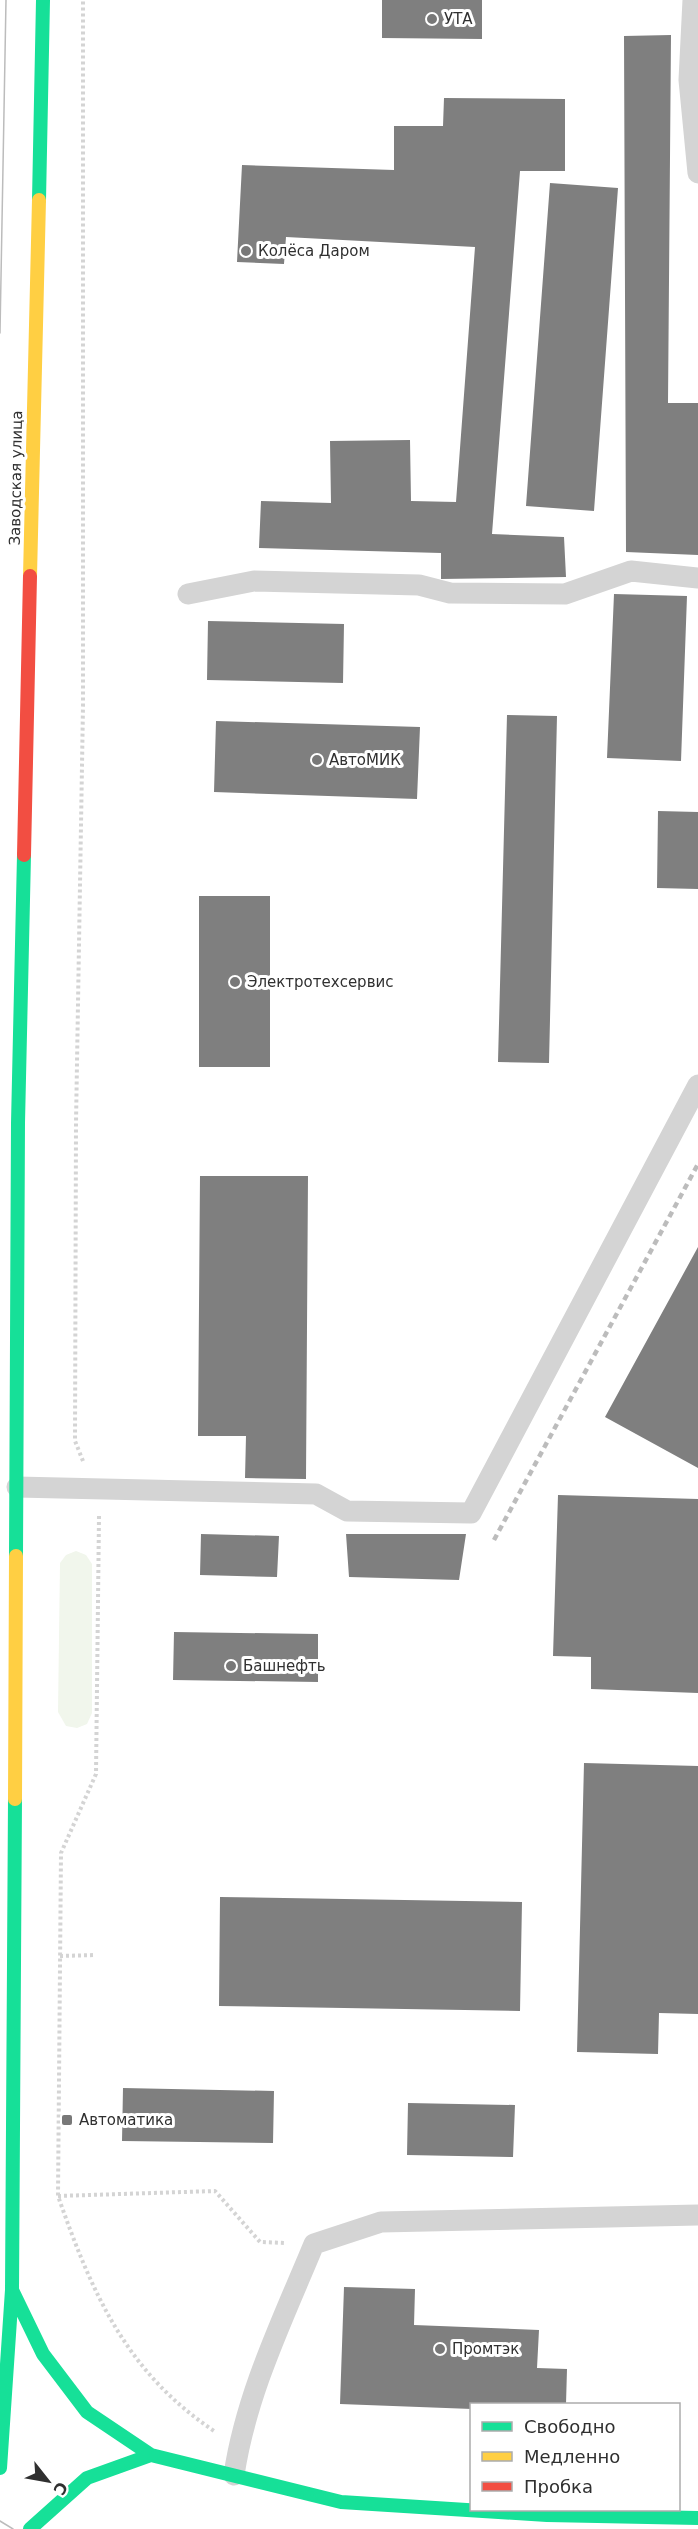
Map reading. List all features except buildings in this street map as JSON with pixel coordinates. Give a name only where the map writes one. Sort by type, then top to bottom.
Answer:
[{"type":"main road","name":"Заводская улица","points":[[0,2468],[12,2290],[7,1680],[17,1487],[18,1123],[43,0]]},
{"type":"main road","points":[[12,2290],[43,2354],[87,2412],[151,2455],[341,2502],[470,2510]]},
{"type":"main road","points":[[30,2529],[87,2478],[151,2455]]},
{"type":"main road","points":[[484,2511],[547,2515],[698,2518]]},
{"type":"lane","points":[[693,0],[689,80],[698,173]]},
{"type":"lane","points":[[188,594],[254,581],[419,585],[450,593],[565,594],[631,571],[698,578]]},
{"type":"lane","points":[[17,1487],[316,1494],[347,1511],[471,1513],[698,1084]]},
{"type":"lane","points":[[234,2475],[238,2448],[261,2371],[314,2244],[381,2222],[698,2215]]},
{"type":"path","points":[[83,0],[83,694],[76,1123],[75,1441],[99,1504],[96,1774],[61,1853],[58,2196],[75,2243],[107,2317],[145,2370],[183,2410],[238,2448]]},
{"type":"path","points":[[60,1956],[95,1955]]},
{"type":"path","points":[[58,2196],[215,2191],[260,2242],[314,2244]]},
{"type":"shaded area","points":[[76,1551],[86,1555],[92,1564],[92,1713],[87,1724],[77,1728],[66,1726],[58,1712],[60,1563],[66,1555]]},
{"type":"tram line","points":[[0,333],[6,0]]},
{"type":"tram line","points":[[0,2521],[13,2529]]},
{"type":"railway","points":[[494,1540],[698,1164]]},
{"type":"traffic: fast","points":[[39,200],[43,0]]},
{"type":"traffic: fast","points":[[16,1556],[18,1123],[24,855]]},
{"type":"traffic: fast","points":[[0,2468],[12,2290],[15,1799]]},
{"type":"traffic: fast","points":[[12,2290],[43,2354],[87,2412],[151,2455],[341,2502],[470,2510]]},
{"type":"traffic: fast","points":[[30,2529],[87,2478],[151,2455]]},
{"type":"traffic: fast","points":[[484,2511],[547,2515],[698,2518]]},
{"type":"traffic: slow","points":[[30,576],[39,200]]},
{"type":"traffic: slow","points":[[15,1799],[16,1556]]},
{"type":"traffic: jam","points":[[24,855],[30,576]]},
{"type":"place","name":"УТА","points":[[432,19]]},
{"type":"place","name":"Колёса Даром","points":[[246,251]]},
{"type":"place","name":"АвтоМИК","points":[[317,760]]},
{"type":"place","name":"Электротехсервис","points":[[235,982]]},
{"type":"place","name":"Башнефть","points":[[231,1666]]},
{"type":"place","name":"Автоматика","points":[[67,2120]]},
{"type":"place","name":"Промтэк","points":[[440,2349]]}]
